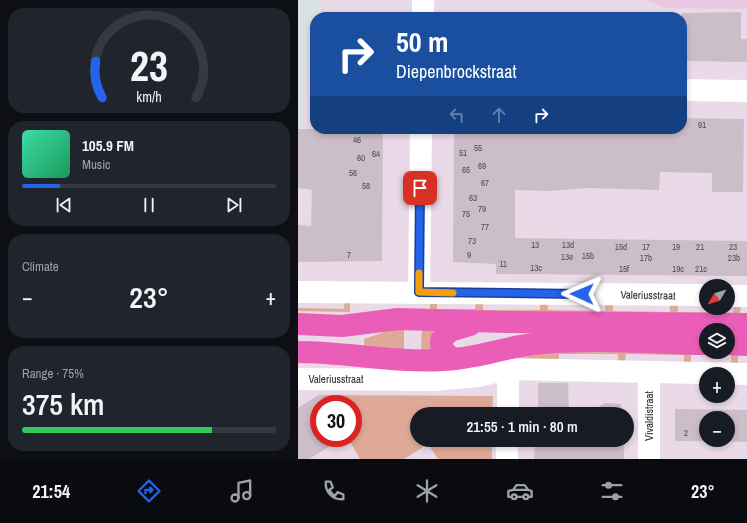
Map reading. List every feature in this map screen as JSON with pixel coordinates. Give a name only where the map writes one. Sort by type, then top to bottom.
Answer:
[{"type":"main road","points":[[298,324],[342,326],[375,320],[398,318],[483,322],[747,324]]},
{"type":"main road","points":[[465,365],[447,356],[440,344],[443,336],[450,331],[483,322]]},
{"type":"main road","name":"Valeriusstraat","points":[[298,352],[329,352],[380,359],[465,365],[532,344],[566,342],[699,344]]},
{"type":"main road","points":[[735,344],[747,344]]},
{"type":"street","points":[[423,0],[423,12]]},
{"type":"street","points":[[687,90],[747,91]]},
{"type":"street","points":[[419,292],[421,134]]},
{"type":"street","name":"Valeriusstraat","points":[[298,292],[699,295]]},
{"type":"street","points":[[374,292],[375,320]]},
{"type":"street","points":[[735,296],[747,296]]},
{"type":"street","name":"Valeriusstraat","points":[[298,379],[435,380],[465,365],[508,369],[747,374]]},
{"type":"street","points":[[508,369],[508,407]]},
{"type":"street","name":"Vivaldistraat","points":[[649,373],[649,459]]},
{"type":"street","points":[[507,447],[507,459]]},
{"type":"shaded area","points":[[298,0],[320,0],[320,12],[310,12],[310,65],[305,69],[303,189],[298,189]]},
{"type":"shaded area","points":[[645,0],[747,0],[747,9],[665,8]]},
{"type":"shaded area","points":[[345,298],[350,299],[350,312],[298,311],[298,308],[344,309]]},
{"type":"shaded area","points":[[430,298],[437,298],[437,309],[475,309],[476,301],[483,301],[483,310],[540,310],[540,302],[547,302],[548,310],[605,311],[605,303],[613,303],[613,311],[670,312],[670,304],[678,304],[678,312],[699,312],[699,315],[735,315],[735,305],[741,305],[740,313],[747,313],[747,316],[430,312]]},
{"type":"shaded area","points":[[402,326],[404,328],[404,353],[364,350],[364,339]]},
{"type":"shaded area","points":[[422,326],[434,329],[430,342],[432,352],[421,353]]},
{"type":"shaded area","points":[[546,351],[699,352],[699,355],[691,355],[691,363],[684,363],[684,355],[626,354],[625,362],[618,362],[618,354],[559,354],[559,364],[509,357]]},
{"type":"shaded area","points":[[735,353],[747,356],[738,356],[738,364],[731,363],[731,359],[735,359]]},
{"type":"shaded area","points":[[362,395],[493,396],[492,407],[410,407],[410,447],[423,447],[404,459],[360,459],[353,447],[362,447]]},
{"type":"shaded area","points":[[430,447],[492,447],[492,459],[438,459]]},
{"type":"building","points":[[741,12],[741,39],[747,39],[747,62],[687,61],[687,13]]},
{"type":"building","points":[[687,118],[744,119],[743,192],[712,192],[712,173],[660,172],[659,190],[587,188],[548,191],[515,190],[515,238],[747,241],[747,276],[496,274],[496,264],[453,262],[454,134],[687,134]]},
{"type":"building","points":[[298,129],[310,129],[310,134],[383,134],[382,261],[298,262],[298,225],[311,226],[312,190],[298,188]]},
{"type":"building","points":[[538,383],[568,383],[569,407],[538,407]]},
{"type":"building","points":[[310,400],[310,447],[328,447],[309,459],[298,459],[298,408]]},
{"type":"building","points":[[605,403],[621,404],[621,407],[598,407]]},
{"type":"building","points":[[675,409],[747,410],[747,442],[735,442],[735,411],[699,411],[699,441],[675,441]]},
{"type":"building","points":[[535,447],[624,447],[624,459],[534,459]]},
{"type":"slow traffic","points":[[419,273],[419,292],[453,293]]},
{"type":"route","points":[[420,188],[419,292],[582,294]]}]
